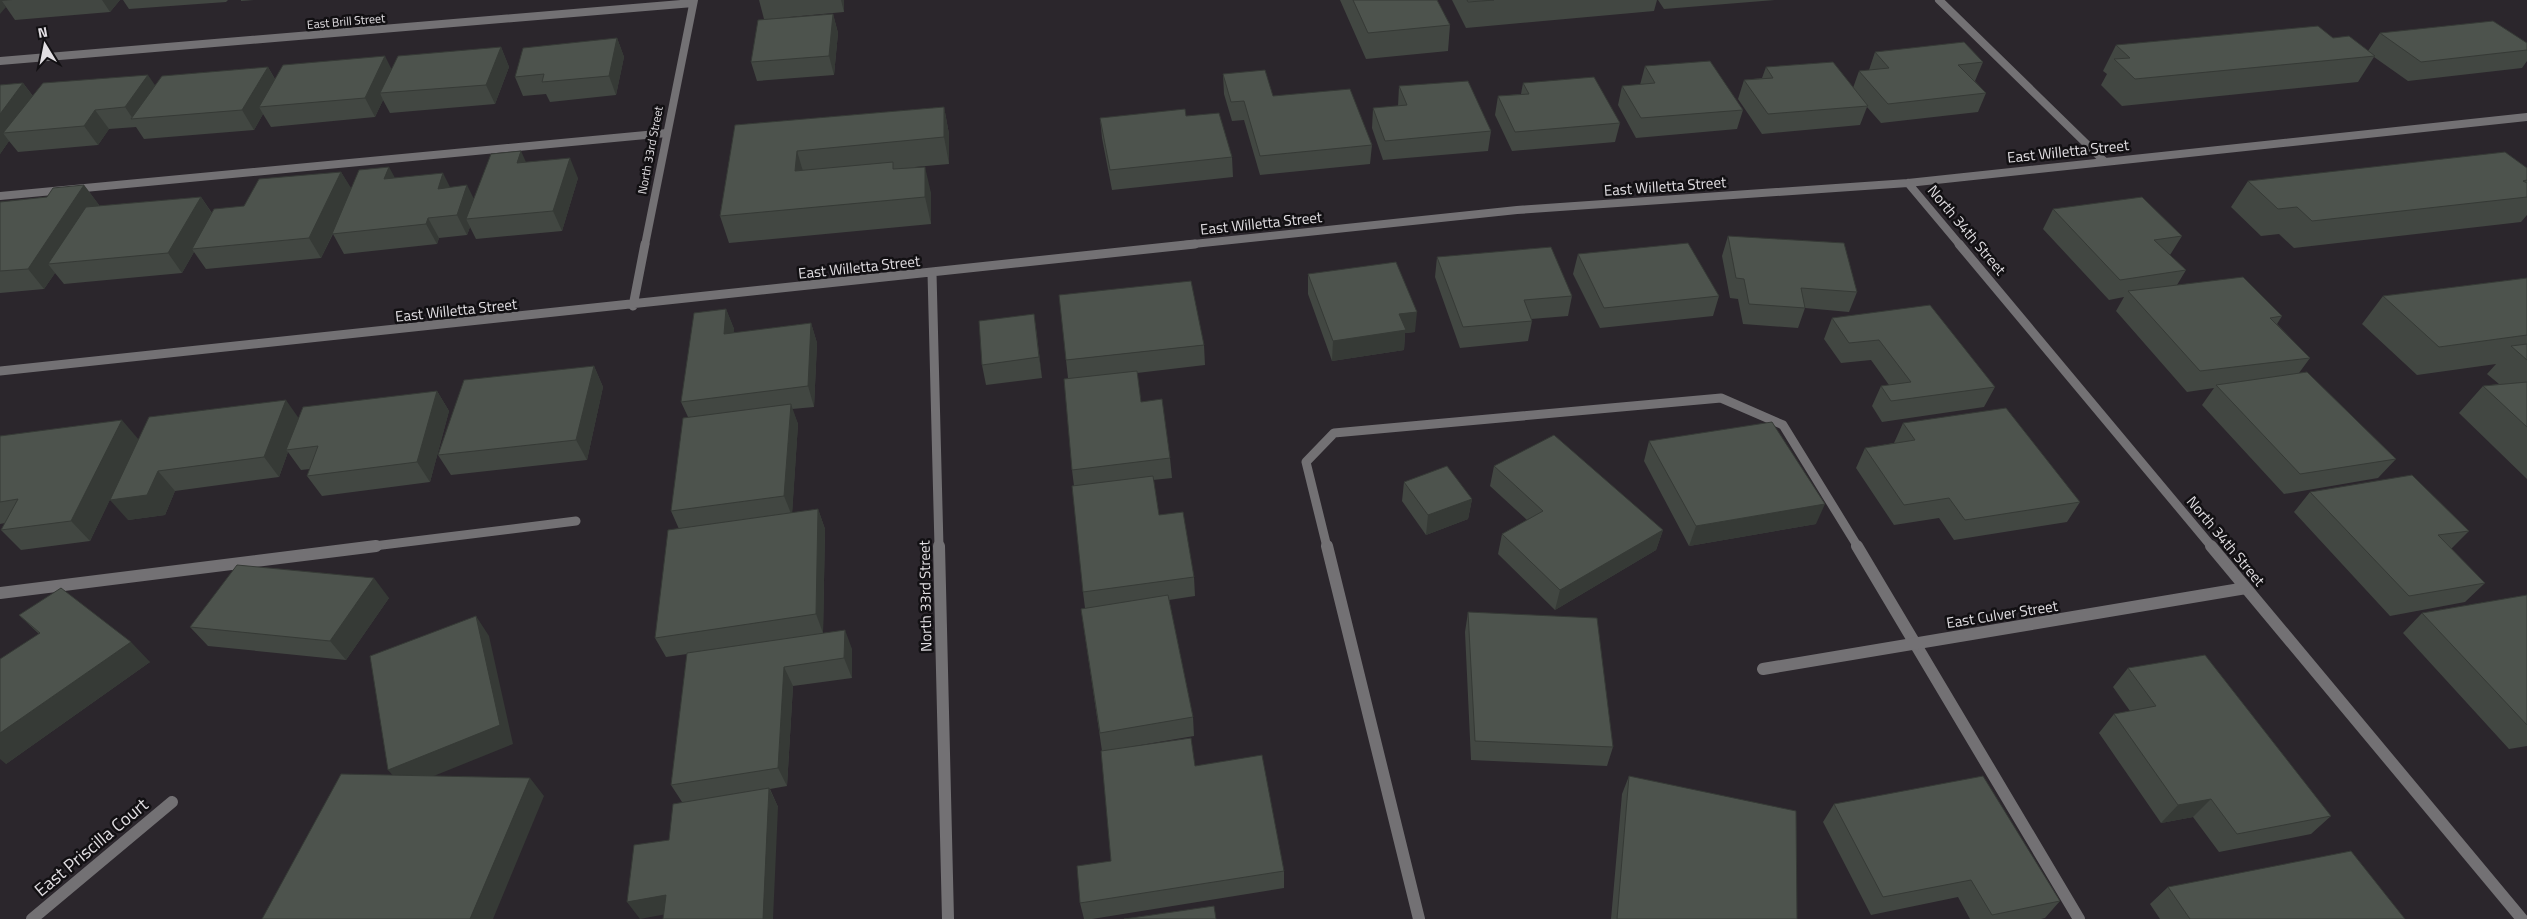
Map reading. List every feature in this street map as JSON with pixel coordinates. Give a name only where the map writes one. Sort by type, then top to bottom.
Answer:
[{"type":"street","points":[[1939,0],[2104,161]]},
{"type":"street","name":"East Brill Street","points":[[0,61],[694,1]]},
{"type":"street","name":"North 33rd Street","points":[[633,306],[694,1]]},
{"type":"street","name":"East Willetta Street","points":[[0,371],[633,306],[1517,210],[1908,183],[2527,117]]},
{"type":"street","points":[[0,196],[667,133]]},
{"type":"street","name":"North 34th Street","points":[[1908,183],[2522,919]]},
{"type":"street","name":"North 33rd Street","points":[[932,273],[948,919]]},
{"type":"street","points":[[1418,919],[1306,462],[1334,433],[1721,398],[1783,425],[1916,643],[2079,919]]},
{"type":"street","points":[[0,593],[576,521]]},
{"type":"street","name":"East Culver Street","points":[[1762,669],[2246,588]]},
{"type":"street","name":"East Priscilla Court","points":[[32,919],[172,802]]},
{"type":"building","points":[[1353,0],[1437,0],[1450,25],[1368,33]]},
{"type":"building","points":[[1467,0],[1494,0],[1468,2]]},
{"type":"building","points":[[833,14],[829,56],[751,62],[758,20]]},
{"type":"building","points":[[2493,21],[2527,43],[2527,50],[2421,62],[2380,33]]},
{"type":"building","points":[[2318,26],[2333,38],[2349,36],[2375,56],[2135,79],[2114,59],[2130,58],[2116,45]]},
{"type":"building","points":[[617,38],[609,76],[542,82],[544,74],[515,77],[523,48]]},
{"type":"building","points":[[1964,42],[1983,62],[1958,65],[1986,93],[1888,104],[1859,71],[1889,68],[1875,52]]},
{"type":"building","points":[[501,47],[486,85],[380,93],[398,56]]},
{"type":"building","points":[[385,56],[365,98],[259,107],[283,65]]},
{"type":"building","points":[[1710,61],[1743,110],[1641,118],[1622,86],[1655,83],[1645,66]]},
{"type":"building","points":[[1833,62],[1868,106],[1768,114],[1744,80],[1773,78],[1766,67]]},
{"type":"building","points":[[268,67],[242,110],[131,119],[162,76]]},
{"type":"building","points":[[1265,70],[1273,96],[1350,89],[1372,145],[1260,156],[1244,101],[1231,102],[1223,74]]},
{"type":"building","points":[[148,75],[125,107],[95,110],[84,126],[3,133],[43,83]]},
{"type":"building","points":[[1594,77],[1620,123],[1515,132],[1498,96],[1529,94],[1523,83]]},
{"type":"building","points":[[1468,81],[1491,131],[1385,141],[1373,108],[1407,105],[1399,86]]},
{"type":"building","points":[[23,83],[0,114],[0,85]]},
{"type":"building","points":[[944,107],[944,137],[797,151],[795,171],[893,162],[893,169],[925,167],[925,197],[720,216],[735,125]]},
{"type":"building","points":[[1185,109],[1186,116],[1219,113],[1232,157],[1110,170],[1100,118]]},
{"type":"building","points":[[521,151],[517,163],[570,158],[553,211],[466,219],[491,154]]},
{"type":"building","points":[[2505,152],[2527,168],[2527,180],[2523,181],[2527,183],[2527,197],[2312,221],[2297,207],[2278,209],[2248,181]]},
{"type":"building","points":[[389,167],[384,179],[443,173],[438,189],[467,185],[457,215],[428,218],[426,224],[332,234],[359,170]]},
{"type":"building","points":[[341,172],[309,238],[192,249],[214,209],[244,206],[259,179]]},
{"type":"building","points":[[84,185],[28,269],[0,271],[0,202],[47,197],[53,188]]},
{"type":"building","points":[[201,197],[168,253],[48,264],[86,207]]},
{"type":"building","points":[[2142,197],[2182,236],[2154,240],[2186,270],[2120,280],[2053,209]]},
{"type":"building","points":[[1728,236],[1844,243],[1857,292],[1801,288],[1805,308],[1749,304],[1744,279],[1736,278]]},
{"type":"building","points":[[1688,243],[1719,296],[1604,308],[1578,254]]},
{"type":"building","points":[[1551,247],[1572,296],[1524,300],[1532,321],[1463,327],[1437,257]]},
{"type":"building","points":[[1396,262],[1417,312],[1399,314],[1406,330],[1333,341],[1308,274]]},
{"type":"building","points":[[2243,277],[2282,316],[2270,318],[2310,358],[2200,371],[2128,291]]},
{"type":"building","points":[[2527,278],[2527,335],[2439,347],[2383,296]]},
{"type":"building","points":[[1191,281],[1204,345],[1066,360],[1059,295]]},
{"type":"building","points":[[1930,305],[1995,387],[1891,401],[1881,386],[1911,382],[1879,340],[1849,343],[1832,318]]},
{"type":"building","points":[[726,309],[724,334],[811,323],[808,386],[681,402],[694,313]]},
{"type":"building","points":[[1034,314],[1039,357],[982,365],[979,321]]},
{"type":"building","points":[[2527,344],[2527,360],[2511,346]]},
{"type":"building","points":[[594,366],[576,440],[438,455],[464,380]]},
{"type":"building","points":[[1137,371],[1141,402],[1162,399],[1170,458],[1072,470],[1064,379]]},
{"type":"building","points":[[2307,372],[2396,459],[2300,474],[2216,385]]},
{"type":"building","points":[[2527,382],[2527,427],[2483,386]]},
{"type":"building","points":[[437,391],[417,462],[307,476],[318,446],[286,450],[303,407]]},
{"type":"building","points":[[286,400],[264,457],[158,471],[147,495],[110,500],[149,417]]},
{"type":"building","points":[[791,404],[784,496],[671,511],[683,418]]},
{"type":"building","points":[[2006,408],[2080,502],[1965,520],[1949,498],[1904,505],[1865,448],[1915,440],[1903,423]]},
{"type":"building","points":[[122,420],[71,521],[1,530],[18,499],[0,502],[0,436]]},
{"type":"building","points":[[1772,422],[1825,504],[1696,526],[1649,441]]},
{"type":"building","points":[[1554,435],[1663,530],[1560,590],[1502,534],[1543,511],[1494,466]]},
{"type":"building","points":[[1447,466],[1472,499],[1428,515],[1404,482]]},
{"type":"building","points":[[2412,475],[2469,531],[2438,535],[2485,583],[2409,596],[2310,492]]},
{"type":"building","points":[[1153,476],[1159,515],[1183,512],[1194,577],[1083,592],[1072,486]]},
{"type":"building","points":[[818,509],[816,614],[655,638],[668,530]]},
{"type":"building","points":[[237,565],[374,578],[330,641],[190,627]]},
{"type":"building","points":[[61,588],[131,642],[0,733],[0,659],[40,633],[19,615]]},
{"type":"building","points":[[1168,595],[1193,717],[1100,733],[1081,609]]},
{"type":"building","points":[[2527,595],[2527,725],[2422,613]]},
{"type":"building","points":[[1468,612],[1597,618],[1613,747],[1475,741]]},
{"type":"building","points":[[476,616],[500,725],[388,770],[370,656]]},
{"type":"building","points":[[845,630],[844,658],[784,667],[778,768],[671,785],[687,653]]},
{"type":"building","points":[[2205,655],[2331,816],[2237,834],[2211,799],[2178,805],[2114,714],[2156,706],[2128,668]]},
{"type":"building","points":[[1191,738],[1195,766],[1262,755],[1284,871],[1080,903],[1077,866],[1111,861],[1101,751]]},
{"type":"building","points":[[341,774],[530,778],[470,919],[262,919]]},
{"type":"building","points":[[1629,776],[1796,811],[1797,919],[1617,919]]},
{"type":"building","points":[[1983,776],[2060,901],[1992,915],[1971,880],[1883,897],[1834,804]]},
{"type":"building","points":[[769,788],[763,919],[663,919],[666,895],[627,902],[634,845],[669,840],[673,804]]},
{"type":"building","points":[[2351,851],[2405,919],[2190,919],[2168,887]]},
{"type":"building","points":[[1214,906],[1216,919],[1124,919]]}]
